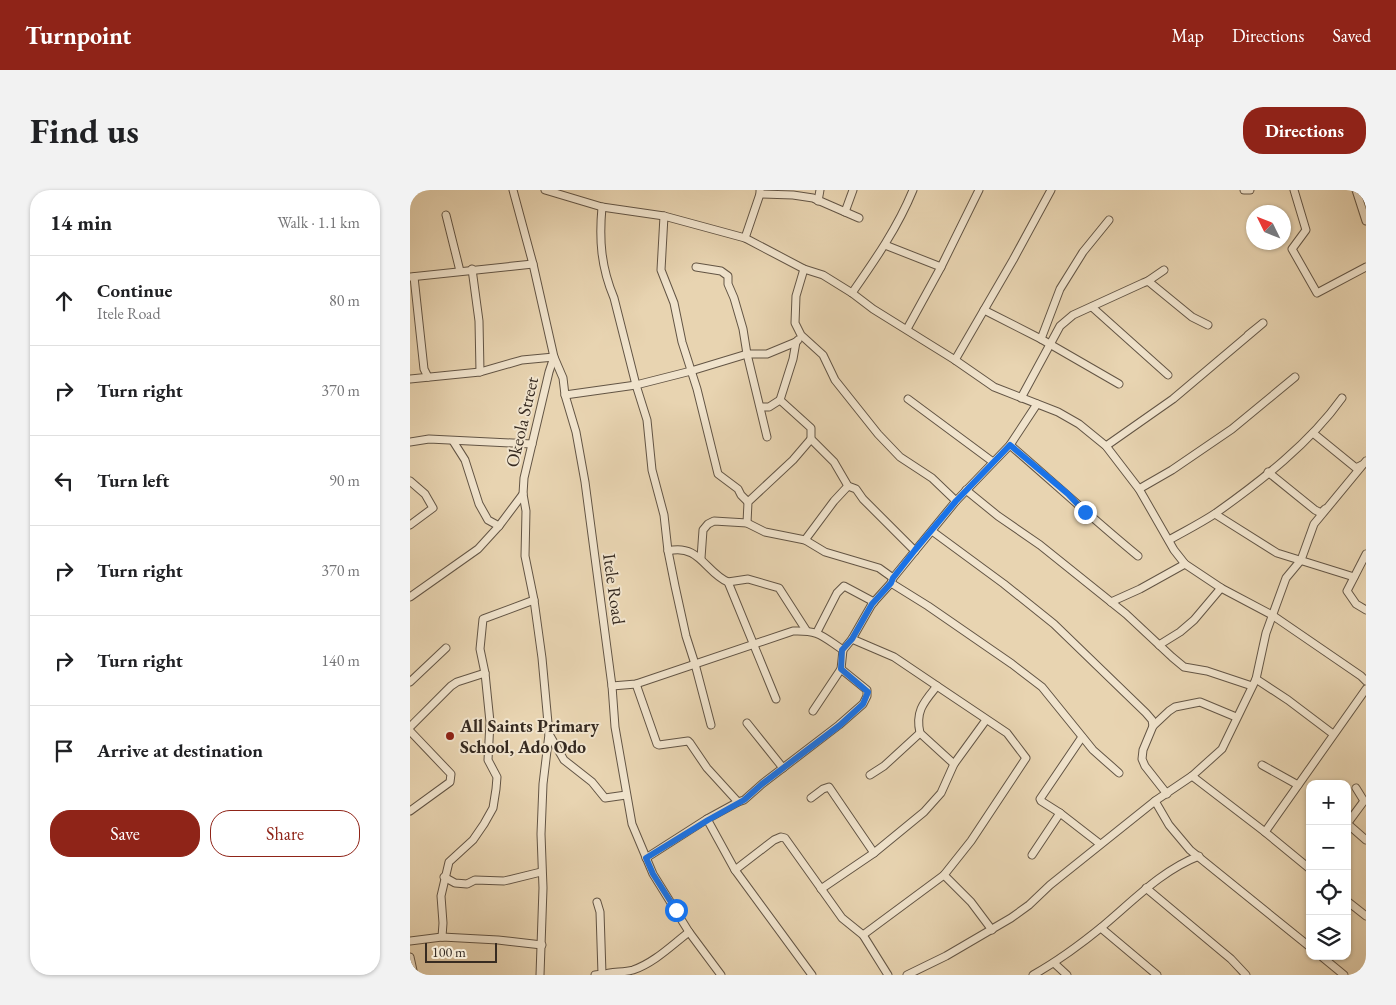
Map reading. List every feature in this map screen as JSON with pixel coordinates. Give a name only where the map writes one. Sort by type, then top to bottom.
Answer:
[{"type":"street","name":"Itele Road","points":[[513,190],[533,264],[554,357],[563,378],[565,395],[576,432],[585,482],[612,686],[615,727],[632,824],[653,874],[689,932],[721,975]]},
{"type":"street","points":[[545,190],[602,207],[664,216],[745,238],[804,269],[823,275],[994,387],[1058,412],[1079,424],[1106,446],[1139,489],[1185,564],[1221,588],[1272,615],[1366,681]]},
{"type":"street","points":[[818,200],[820,190]]},
{"type":"street","points":[[845,212],[853,190]]},
{"type":"street","points":[[852,293],[885,244],[913,190]]},
{"type":"street","points":[[907,329],[941,267],[979,190]]},
{"type":"street","points":[[955,360],[1051,190]]},
{"type":"street","points":[[1244,190],[1250,190]]},
{"type":"street","points":[[1294,190],[1306,230],[1292,249],[1317,292],[1366,266]]},
{"type":"street","points":[[1356,190],[1366,221]]},
{"type":"street","points":[[745,238],[760,192],[793,195],[818,200],[860,218]]},
{"type":"street","points":[[602,207],[600,249],[647,420],[652,470],[664,514],[668,551],[686,636],[696,664],[711,725]]},
{"type":"street","points":[[446,215],[460,271]]},
{"type":"street","points":[[664,216],[661,270],[674,304],[682,342],[718,474],[738,489],[748,502]]},
{"type":"street","points":[[1041,339],[1060,290],[1083,252],[1110,220]]},
{"type":"street","points":[[885,244],[941,267]]},
{"type":"street","points":[[428,377],[424,369],[412,277],[472,269],[533,264]]},
{"type":"street","points":[[696,267],[721,271],[728,276],[728,284],[743,329],[747,354],[767,437]]},
{"type":"street","points":[[472,269],[479,321],[480,372]]},
{"type":"street","points":[[804,269],[796,296],[795,323],[801,336],[823,355],[835,380],[878,434],[900,457],[932,478],[956,501]]},
{"type":"street","points":[[1021,398],[1060,326],[1074,315],[1148,281],[1164,270]]},
{"type":"street","points":[[1148,281],[1192,317],[1208,325]]},
{"type":"street","points":[[1092,307],[1168,374]]},
{"type":"street","points":[[984,310],[1051,344],[1119,384]]},
{"type":"street","points":[[1106,446],[1173,399],[1262,323],[1248,335]]},
{"type":"street","points":[[565,395],[636,385],[747,354],[767,354],[796,342],[801,336]]},
{"type":"street","points":[[761,408],[769,407],[780,400],[793,359],[796,342]]},
{"type":"street","points":[[413,378],[480,372],[522,360],[554,357]]},
{"type":"street","name":"Okeola Street","points":[[549,734],[542,658],[534,600],[525,556],[526,511],[523,494],[524,478],[554,357]]},
{"type":"street","points":[[413,378],[424,369]]},
{"type":"street","points":[[1139,489],[1172,470],[1232,429],[1296,377]]},
{"type":"street","points":[[908,398],[993,462]]},
{"type":"street","points":[[1169,540],[1215,514],[1268,472],[1313,433],[1342,398]]},
{"type":"street","points":[[747,524],[748,502],[793,460],[811,439],[811,428],[780,400]]},
{"type":"street","points":[[813,711],[841,669],[842,650],[852,639],[872,604],[956,501],[1010,445],[1037,404]]},
{"type":"street","points":[[1313,433],[1356,468],[1364,463]]},
{"type":"street","points":[[410,442],[429,439],[532,444]]},
{"type":"street","points":[[811,439],[834,462],[848,486],[856,489],[863,499],[915,550]]},
{"type":"street","points":[[453,441],[465,460],[479,504],[488,520],[499,526]]},
{"type":"street","points":[[1010,445],[1138,556]]},
{"type":"street","points":[[907,975],[992,930],[1029,905],[1100,844],[1155,801],[1192,776],[1222,749],[1236,716],[1254,682],[1272,615],[1286,578],[1300,560],[1314,524],[1364,463]]},
{"type":"street","points":[[1268,472],[1315,510],[1321,513],[1326,508]]},
{"type":"street","points":[[410,481],[425,494],[433,508],[410,524]]},
{"type":"street","points":[[804,540],[848,486]]},
{"type":"street","points":[[966,490],[998,516],[1040,545],[1126,614],[1184,666],[1254,682],[1288,700],[1333,734]]},
{"type":"street","points":[[410,597],[478,549],[499,526],[523,494]]},
{"type":"street","points":[[1215,514],[1277,553],[1354,577]]},
{"type":"street","points":[[700,558],[703,530],[714,521],[747,524],[765,532],[804,540],[825,552],[879,568],[892,580],[1042,687],[1082,737],[1119,773]]},
{"type":"street","points":[[932,531],[1054,624],[1146,713],[1152,720],[1153,726]]},
{"type":"street","points":[[668,551],[677,549],[700,558],[722,580],[728,582],[748,579],[779,588],[806,630]]},
{"type":"street","points":[[1366,554],[1348,591],[1356,604],[1366,610]]},
{"type":"street","points":[[1111,602],[1140,589],[1185,564]]},
{"type":"street","points":[[728,582],[776,699]]},
{"type":"street","points":[[817,632],[837,593],[844,586],[874,602],[872,604]]},
{"type":"street","points":[[1160,645],[1194,620],[1221,588]]},
{"type":"street","points":[[442,937],[444,923],[441,896],[448,862],[473,840],[493,808],[497,778],[488,760],[490,722],[485,673],[480,649],[483,619],[534,600]]},
{"type":"street","points":[[612,686],[636,684],[793,631],[806,630],[817,632],[842,650]]},
{"type":"street","points":[[852,639],[894,657],[1007,733],[1026,758],[971,841],[944,875],[863,935]]},
{"type":"street","points":[[410,682],[446,648]]},
{"type":"street","points":[[646,858],[744,800],[840,725],[863,704],[868,692],[867,690],[841,669]]},
{"type":"street","points":[[410,727],[451,686],[457,682],[485,673]]},
{"type":"street","points":[[636,684],[656,744],[688,741],[707,768],[738,802]]},
{"type":"street","points":[[937,686],[920,707],[917,721],[920,733],[954,764]]},
{"type":"street","points":[[1265,832],[1366,689]]},
{"type":"street","points":[[1167,794],[1145,766],[1142,759],[1143,750],[1153,726],[1175,707],[1200,702],[1236,716]]},
{"type":"street","points":[[821,889],[874,853],[924,812],[941,793],[954,764],[986,720]]},
{"type":"street","points":[[747,723],[783,768]]},
{"type":"street","points":[[410,731],[451,774],[450,782],[410,811]]},
{"type":"street","points":[[870,775],[884,766],[920,733]]},
{"type":"street","points":[[549,734],[564,760],[592,782],[605,798],[626,795]]},
{"type":"street","points":[[540,975],[543,888],[541,872],[543,784],[549,734]]},
{"type":"street","points":[[1082,737],[1040,799],[1044,804],[1060,813],[1100,844]]},
{"type":"street","points":[[1262,765],[1298,785]]},
{"type":"street","points":[[1192,776],[1306,865]]},
{"type":"street","points":[[811,798],[829,787],[874,853]]},
{"type":"street","points":[[1351,819],[1364,801],[1356,788]]},
{"type":"street","points":[[1155,801],[1169,825],[1190,850],[1306,944]]},
{"type":"street","points":[[1032,855],[1060,813]]},
{"type":"street","points":[[708,820],[735,870],[812,975]]},
{"type":"street","points":[[1351,827],[1366,840]]},
{"type":"street","points":[[735,870],[774,840],[781,837],[784,838],[842,918],[863,935],[888,975]]},
{"type":"street","points":[[1186,861],[1190,850]]},
{"type":"street","points":[[1033,975],[1054,963],[1101,928],[1146,888],[1186,861],[1199,856]]},
{"type":"street","points":[[444,877],[455,883],[467,884],[475,880],[504,881],[541,872]]},
{"type":"street","points":[[944,875],[971,902],[992,930]]},
{"type":"street","points":[[1146,888],[1231,959],[1246,975]]},
{"type":"street","points":[[597,902],[600,912],[600,975],[633,973],[689,932]]},
{"type":"street","points":[[1351,904],[1366,916]]},
{"type":"street","points":[[1101,928],[1157,975]]},
{"type":"street","points":[[410,941],[442,937],[542,945]]},
{"type":"street","points":[[410,957],[414,975]]},
{"type":"street","points":[[1326,960],[1344,975]]},
{"type":"street","points":[[1054,963],[1067,975]]},
{"type":"place","name":"All Saints Primary School, Ado Odo","points":[[450,736]]},
{"type":"route","points":[[676,910],[653,874],[646,858],[744,800],[795,758],[840,725],[863,704],[868,692],[841,669],[842,650],[852,639],[872,604],[891,583],[915,550],[956,501],[1010,445],[1068,494],[1085,512]]}]
